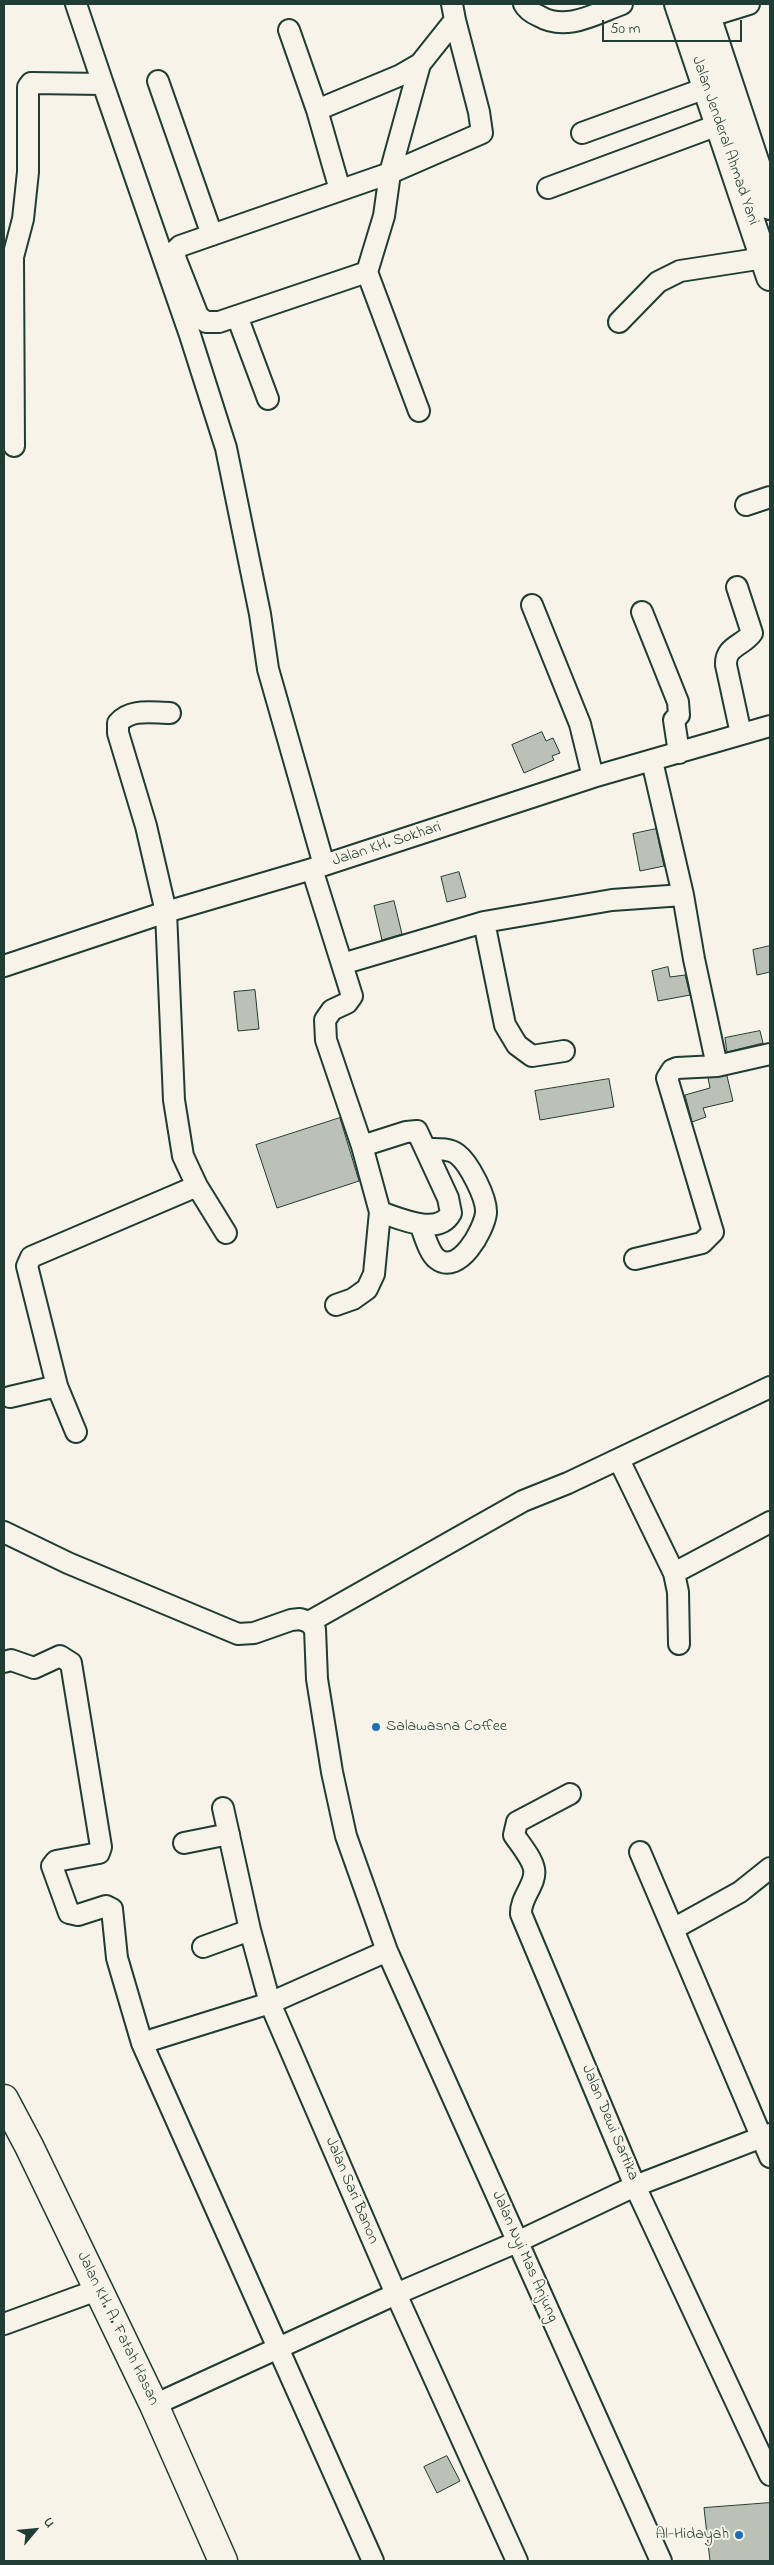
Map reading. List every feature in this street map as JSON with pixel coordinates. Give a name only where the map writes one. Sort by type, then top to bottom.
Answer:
[{"type":"highway","name":"Jalan KH. A. Fatah Hasan","points":[[4,2099],[29,2146],[96,2290],[154,2404],[223,2561]]},
{"type":"main road","name":"Jalan Jenderal Ahmad Yani","points":[[678,4],[718,125],[764,212]]},
{"type":"main road","name":"Jalan Jenderal Ahmad Yani","points":[[705,10],[764,212],[767,268]]},
{"type":"street","points":[[76,4],[226,448],[260,614],[268,669],[342,964],[352,996],[347,1003],[332,1010],[325,1020],[326,1040],[362,1146],[380,1212],[374,1274],[367,1289],[353,1299],[336,1304]]},
{"type":"street","points":[[524,4],[526,9],[546,20],[569,24],[622,4]]},
{"type":"street","points":[[705,10],[749,4]]},
{"type":"street","points":[[419,411],[368,272],[384,216],[390,173],[420,64],[454,12]]},
{"type":"street","points":[[368,272],[219,322],[206,322],[198,316],[174,252],[180,246],[390,173],[482,133],[479,112],[454,12]]},
{"type":"street","points":[[289,30],[317,110],[340,190]]},
{"type":"street","points":[[317,110],[400,75],[420,64]]},
{"type":"street","points":[[158,81],[212,235]]},
{"type":"street","points":[[14,446],[8,257],[23,219],[26,196],[28,88],[31,83],[103,84]]},
{"type":"street","points":[[582,133],[706,88]]},
{"type":"street","points":[[548,188],[718,125]]},
{"type":"street","points":[[619,322],[658,282],[680,272],[767,268]]},
{"type":"street","points":[[238,316],[268,399]]},
{"type":"street","points":[[746,506],[770,496]]},
{"type":"street","points":[[737,587],[752,633],[749,637],[735,645],[725,658],[727,674],[742,734]]},
{"type":"street","points":[[532,605],[580,724],[593,776]]},
{"type":"street","points":[[642,612],[678,702],[679,715],[674,720],[674,725],[679,753]]},
{"type":"street","points":[[170,713],[135,712],[123,717],[118,723],[118,733],[146,826],[166,912],[174,1100],[183,1156],[197,1186],[226,1232]]},
{"type":"street","name":"Jalan KH. Sokhari","points":[[4,966],[166,912],[318,867],[593,776],[770,726]]},
{"type":"street","points":[[652,760],[683,895],[694,959],[717,1066]]},
{"type":"street","points":[[342,964],[484,922],[612,900],[683,895]]},
{"type":"street","points":[[484,922],[505,1025],[517,1045],[532,1056],[564,1051]]},
{"type":"street","points":[[635,1259],[702,1242],[713,1232],[667,1078],[672,1070],[677,1068],[717,1066],[770,1054]]},
{"type":"street","points":[[362,1146],[406,1132],[417,1131],[427,1149],[448,1198],[451,1213],[442,1222],[420,1224],[380,1212]]},
{"type":"street","points":[[420,1224],[437,1259],[446,1262],[456,1259],[474,1245],[480,1235],[486,1212],[477,1184],[469,1168],[457,1154],[442,1149],[427,1149]]},
{"type":"street","points":[[76,1432],[58,1386],[27,1266],[30,1257],[197,1186]]},
{"type":"street","points":[[10,1397],[58,1386]]},
{"type":"street","points":[[4,1532],[68,1563],[238,1634],[254,1633],[291,1620],[309,1622],[523,1501],[619,1460],[770,1387]]},
{"type":"street","points":[[619,1460],[674,1573],[678,1592],[679,1644]]},
{"type":"street","points":[[674,1573],[770,1522]]},
{"type":"street","name":"Jalan Nyi Mas Anjung","points":[[309,1622],[315,1629],[316,1679],[332,1772],[346,1836],[387,1951],[516,2242],[661,2561]]},
{"type":"street","points":[[4,1662],[11,1660],[34,1668],[60,1656],[71,1663],[100,1848],[99,1853],[56,1860],[52,1866],[69,1913],[78,1915],[106,1906],[112,1909],[117,1958],[142,2043],[373,2561]]},
{"type":"street","name":"Jalan Dewi Sartika","points":[[570,1794],[517,1822],[514,1834],[534,1867],[534,1874],[522,1900],[521,1914],[635,2186],[770,2475]]},
{"type":"street","name":"Jalan Sari Banon","points":[[223,1808],[250,1930],[270,2003],[396,2294],[517,2561]]},
{"type":"street","points":[[184,1843],[228,1834]]},
{"type":"street","points":[[640,1852],[766,2136],[770,2157]]},
{"type":"street","points":[[673,1928],[740,1892],[770,1868]]},
{"type":"street","points":[[203,1946],[250,1930]]},
{"type":"street","points":[[142,2043],[270,2003],[387,1951]]},
{"type":"street","points":[[154,2404],[396,2294],[516,2242],[635,2186],[766,2136]]},
{"type":"street","points":[[4,2324],[96,2290]]},
{"type":"building","points":[[542,732],[546,741],[553,738],[560,753],[552,756],[554,760],[524,773],[512,745]]},
{"type":"building","points":[[656,829],[664,866],[640,871],[633,834]]},
{"type":"building","points":[[459,872],[466,897],[447,902],[441,877]]},
{"type":"building","points":[[394,901],[402,934],[382,940],[374,906]]},
{"type":"building","points":[[770,946],[770,972],[757,975],[753,950]]},
{"type":"building","points":[[668,967],[670,977],[685,975],[690,995],[658,1001],[652,971]]},
{"type":"building","points":[[255,990],[259,1029],[238,1031],[234,992]]},
{"type":"building","points":[[760,1031],[763,1043],[727,1052],[725,1038]]},
{"type":"building","points":[[727,1076],[733,1101],[703,1108],[706,1117],[692,1122],[685,1095],[710,1088],[708,1078]]},
{"type":"building","points":[[609,1079],[614,1107],[540,1120],[535,1091]]},
{"type":"building","points":[[340,1118],[359,1181],[277,1208],[256,1145]]},
{"type":"building","points":[[447,2456],[460,2481],[437,2493],[424,2467]]},
{"type":"building","name":"Al-Hidayah","points":[[770,2503],[770,2561],[710,2561],[704,2508]]},
{"type":"place","name":"Salawasna Coffee","points":[[376,1727]]},
{"type":"place","name":"Al-Hidayah","points":[[739,2535]]}]
